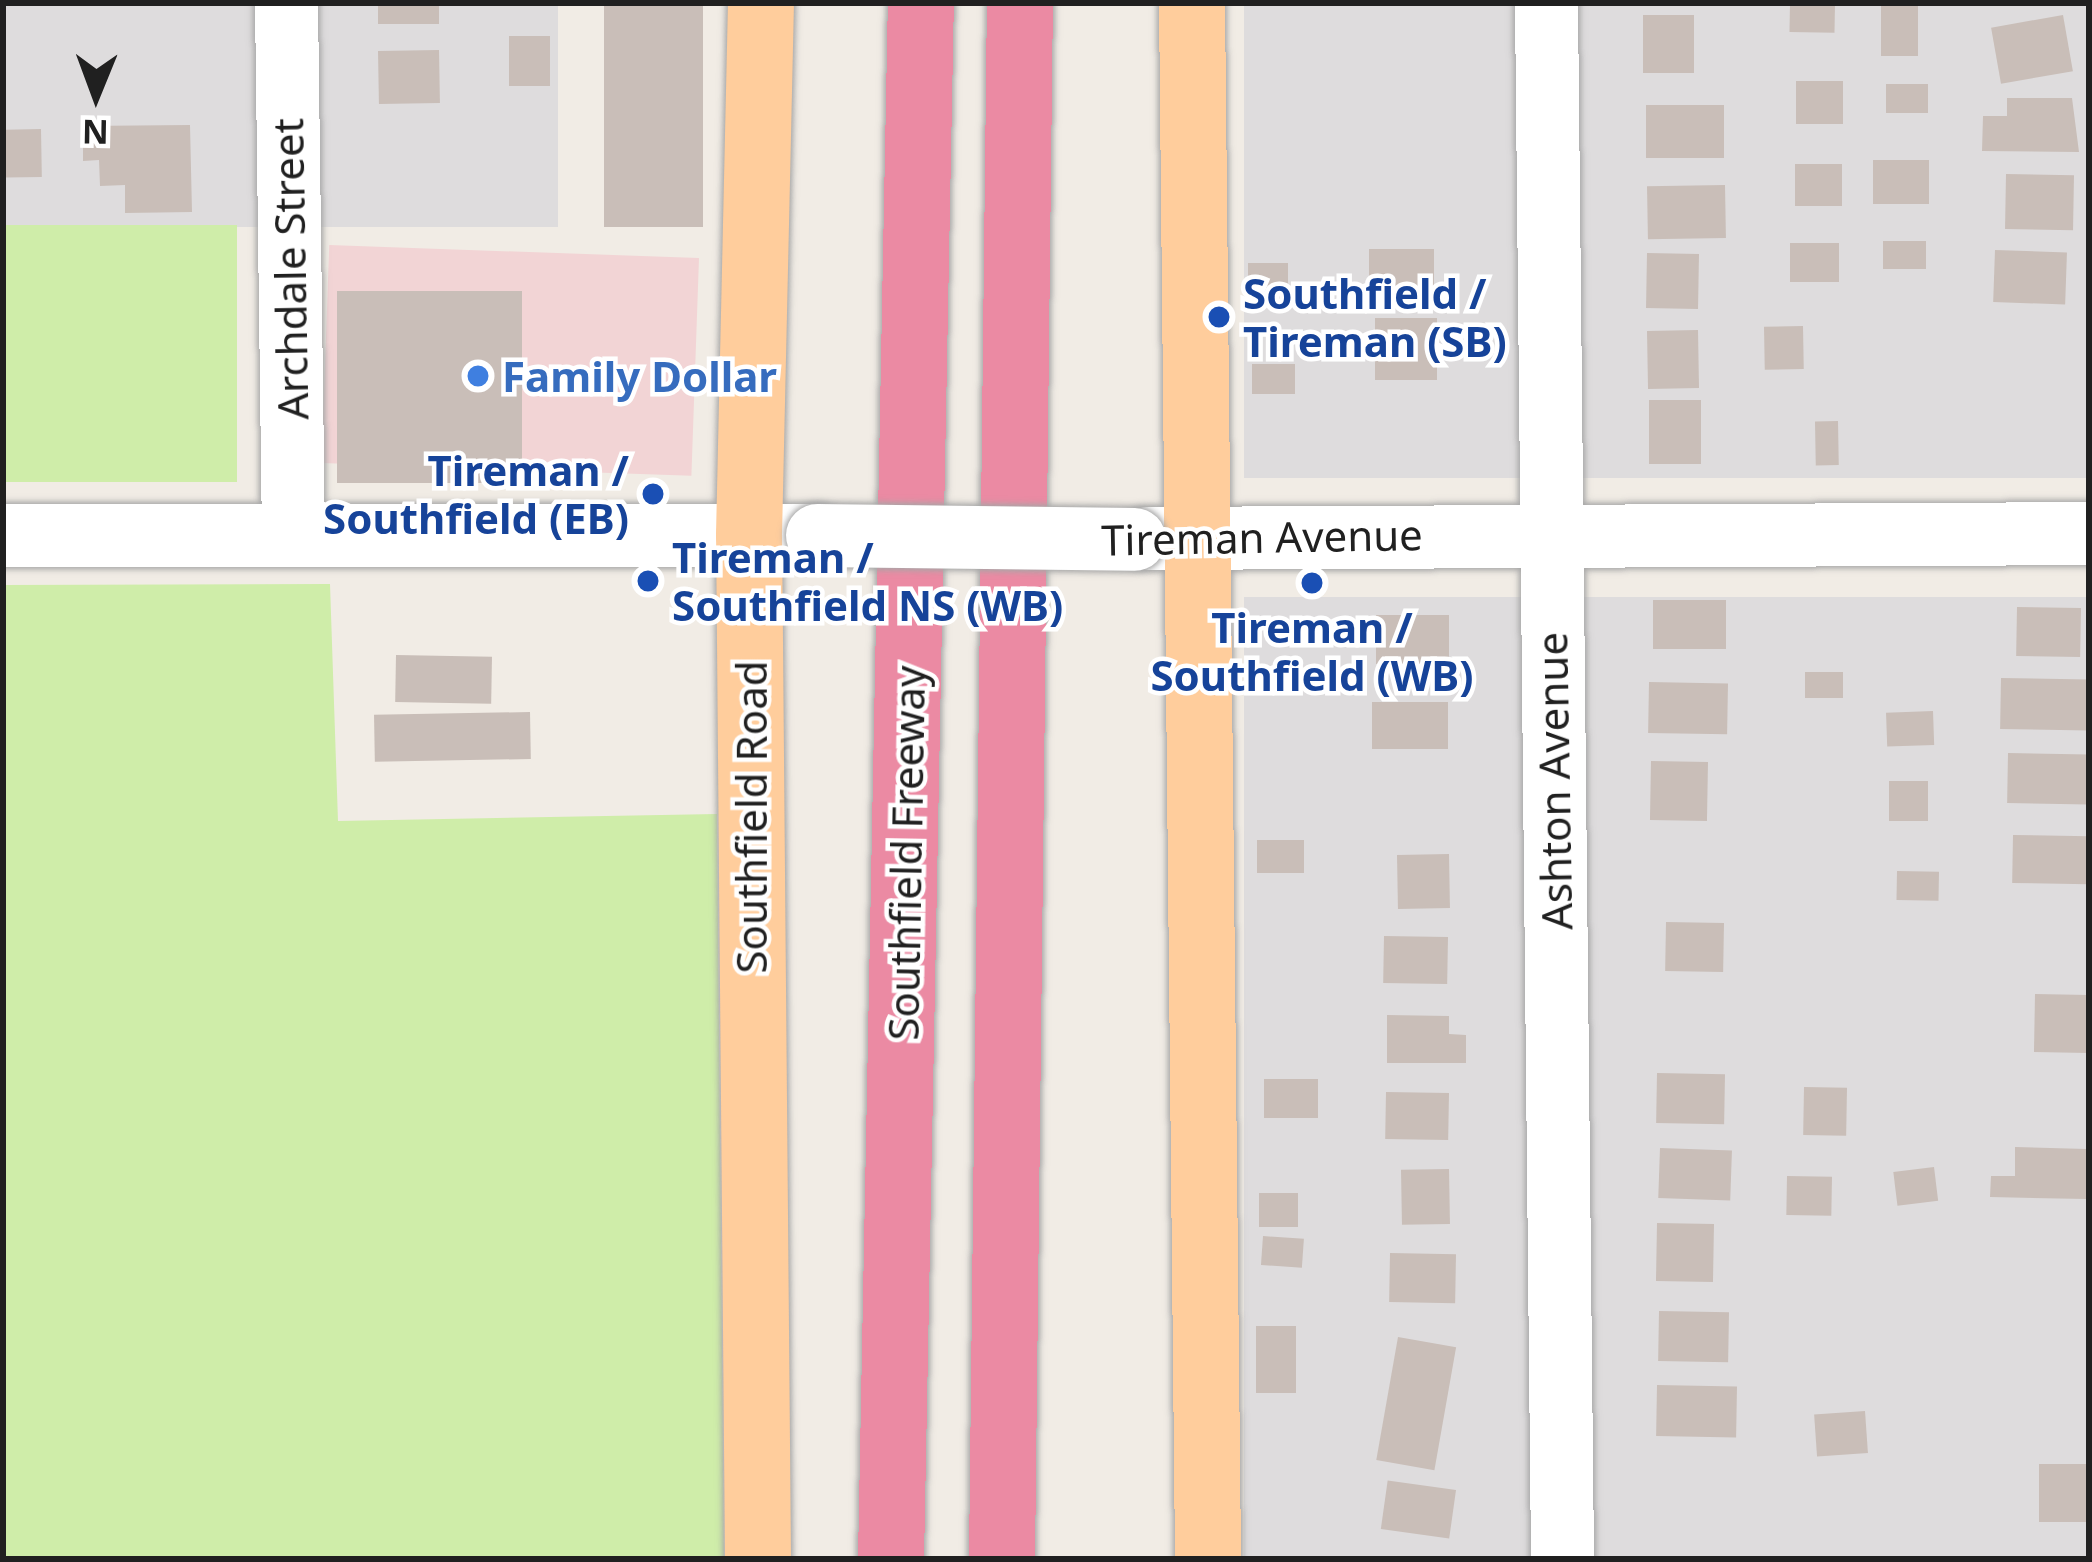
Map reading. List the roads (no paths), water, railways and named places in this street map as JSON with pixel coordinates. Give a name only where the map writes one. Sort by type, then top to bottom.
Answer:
[{"type":"highway","name":"Southfield Freeway","points":[[891,1559],[921,3]]},
{"type":"highway","points":[[1002,1559],[1020,3]]},
{"type":"main road","name":"Southfield Road","points":[[758,1559],[749,536],[761,3]]},
{"type":"main road","points":[[1192,3],[1166,537],[1208,1559]]},
{"type":"street","name":"Archdale Street","points":[[286,3],[293,536]]},
{"type":"street","name":"Ashton Avenue","points":[[1546,3],[1562,1559]]},
{"type":"street","name":"Tireman Avenue","points":[[3,536],[2089,533]]},
{"type":"place","name":"Southfield / Tireman (SB)","points":[[1219,317]]},
{"type":"place","name":"Family Dollar","points":[[478,376]]},
{"type":"place","name":"Tireman / Southfield (EB)","points":[[653,494]]},
{"type":"place","name":"Tireman / Southfield NS (WB)","points":[[648,581]]},
{"type":"place","name":"Tireman / Southfield (WB)","points":[[1312,583]]}]
